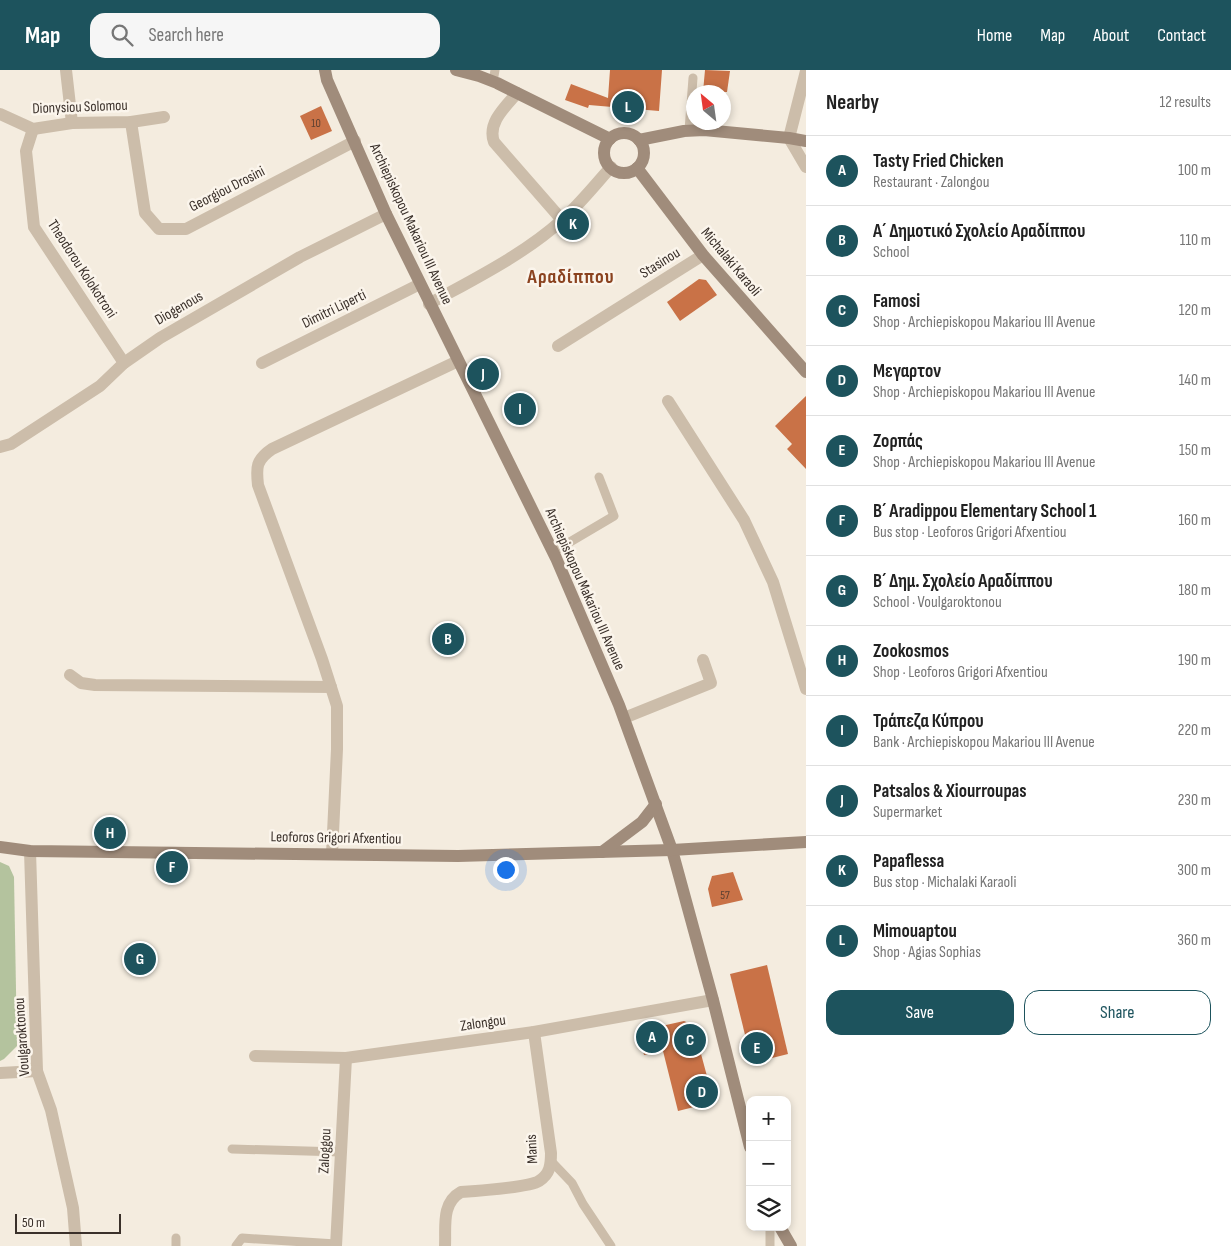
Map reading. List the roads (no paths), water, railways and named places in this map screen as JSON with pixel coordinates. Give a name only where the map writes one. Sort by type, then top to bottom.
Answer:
[{"type":"main road","points":[[456,70],[479,76],[494,76],[516,92],[610,139]]},
{"type":"main road","name":"Archiepiskopou Makariou III Avenue","points":[[328,73],[354,141],[386,214],[553,552],[624,718],[672,850],[713,1000],[748,1141]]},
{"type":"main road","points":[[639,140],[689,130]]},
{"type":"main road","points":[[704,130],[789,138],[806,142]]},
{"type":"main road","points":[[622,133],[634,136],[639,140],[644,151],[644,158],[637,168],[627,172],[615,171],[611,167],[607,162],[604,150],[610,139],[622,133]]},
{"type":"main road","name":"Michalaki Karaoli","points":[[637,168],[703,255],[806,372]]},
{"type":"main road","points":[[602,852],[642,822],[656,804]]},
{"type":"main road","name":"Leoforos Grigori Afxentiou","points":[[0,846],[30,851],[458,856],[805,846]]},
{"type":"main road","points":[[782,1231],[791,1246]]},
{"type":"street","points":[[66,70],[72,123]]},
{"type":"street","points":[[806,71],[789,138],[806,167]]},
{"type":"street","points":[[516,92],[495,120],[492,136],[494,142],[562,220]]},
{"type":"street","name":"Dionysiou Solomou","points":[[0,114],[33,129],[72,123],[130,122],[164,117]]},
{"type":"street","name":"Georgiou Drosini","points":[[130,122],[145,213],[159,229],[186,229],[354,141]]},
{"type":"street","name":"Theodorou Kolokotroni","points":[[33,129],[26,151],[34,228],[124,363]]},
{"type":"street","points":[[430,304],[514,256],[562,220],[611,167]]},
{"type":"street","name":"Diogenous","points":[[0,447],[11,444],[100,386],[124,363],[160,338],[300,257],[386,214]]},
{"type":"street","name":"Stasinou","points":[[558,346],[703,255]]},
{"type":"street","name":"Dimitri Liperti","points":[[262,363],[420,284]]},
{"type":"street","points":[[332,854],[337,706],[258,485],[258,464],[263,456],[272,449],[458,361]]},
{"type":"street","points":[[668,401],[744,520],[772,582],[806,689]]},
{"type":"street","points":[[624,718],[711,684],[703,660]]},
{"type":"street","points":[[70,675],[82,683],[95,685],[331,687]]},
{"type":"street","name":"Voulgaroktonou","points":[[30,851],[37,1072],[51,1110],[71,1198],[76,1246]]},
{"type":"street","name":"Zalongou","points":[[255,1056],[346,1058],[534,1032],[713,1000]]},
{"type":"street","name":"Manis","points":[[445,1246],[447,1206],[461,1192],[534,1184],[548,1173],[551,1161],[534,1032]]},
{"type":"street","name":"Zaloggou","points":[[336,1245],[346,1058]]},
{"type":"street","points":[[0,1073],[37,1072]]},
{"type":"lane","points":[[692,85],[693,78]]},
{"type":"lane","points":[[553,552],[614,516],[599,477]]},
{"type":"lane","points":[[232,1149],[341,1152]]},
{"type":"lane","points":[[551,1161],[572,1183],[583,1204],[611,1246]]},
{"type":"lane","points":[[770,1231],[770,1246]]},
{"type":"lane","points":[[236,1246],[242,1238],[336,1245]]},
{"type":"place","name":"Mimouaptou","points":[[628,107]]},
{"type":"place","name":"Papaflessa","points":[[573,224]]},
{"type":"place","name":"Patsalos & Xiourroupas","points":[[483,374]]},
{"type":"place","name":"Τράπεζα Κύπρου","points":[[520,409]]},
{"type":"place","name":"Α´ Δημοτικό Σχολείο Αραδίππου","points":[[448,639]]},
{"type":"place","name":"Zookosmos","points":[[110,833]]},
{"type":"place","name":"B´ Aradippou Elementary School 1","points":[[172,867]]},
{"type":"place","name":"Β´ Δημ. Σχολείο Αραδίππου","points":[[140,959]]},
{"type":"place","name":"Tasty Fried Chicken","points":[[652,1037]]},
{"type":"place","name":"Famosi","points":[[690,1040]]},
{"type":"place","name":"Ζορπάς","points":[[757,1048]]},
{"type":"place","name":"Μεγαρτον","points":[[702,1092]]},
{"type":"district","name":"Αραδίππου","points":[[571,277]]}]
